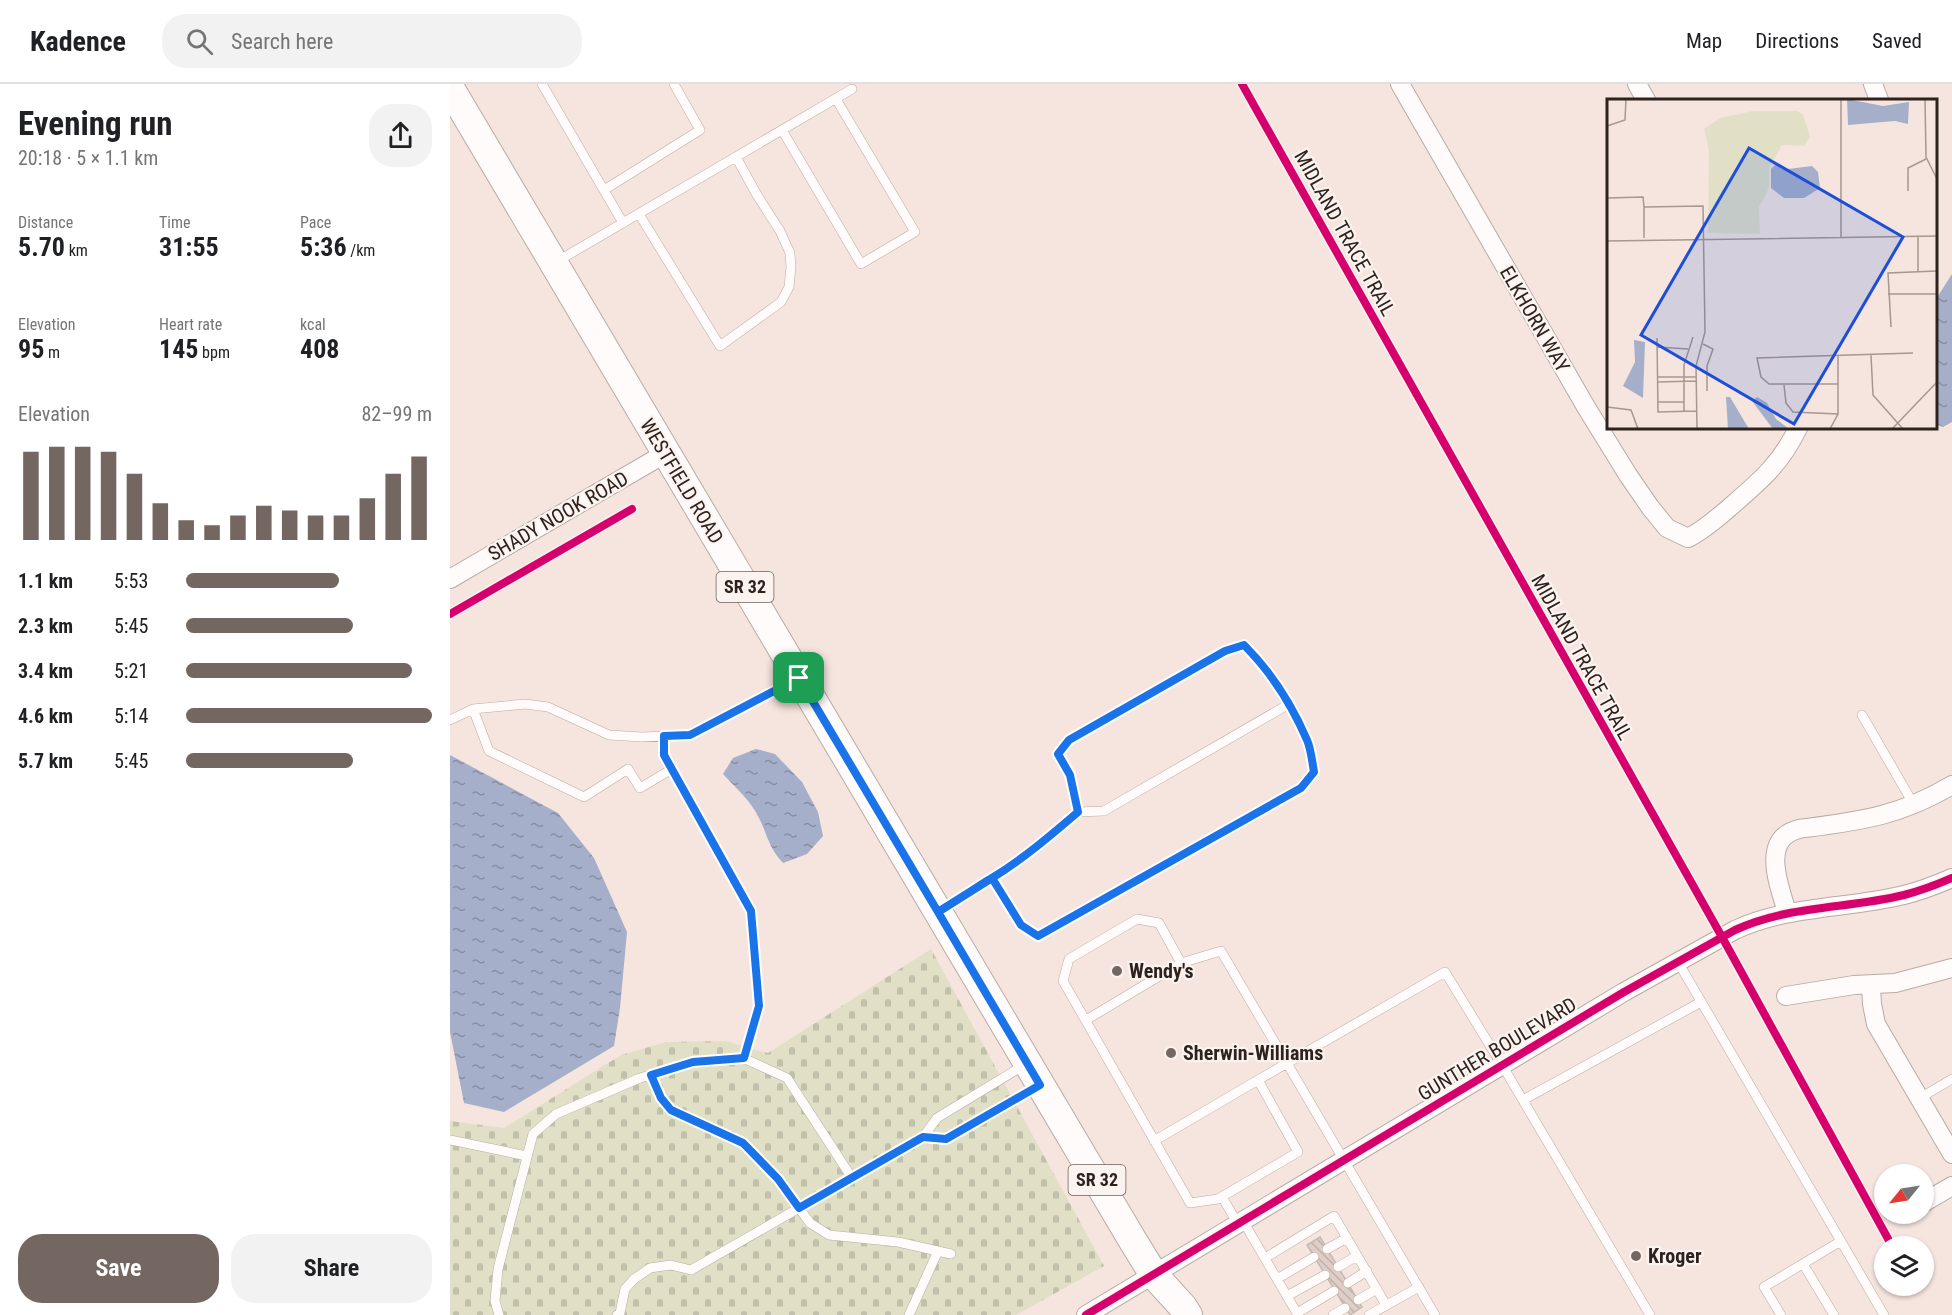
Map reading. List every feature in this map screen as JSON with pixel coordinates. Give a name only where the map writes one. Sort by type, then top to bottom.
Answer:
[{"type":"main road","name":"WESTFIELD ROAD","points":[[450,88],[1154,1275],[1188,1315]]},
{"type":"main road","name":"WESTFIELD ROAD","points":[[1154,1275],[1163,1315]]},
{"type":"street","name":"ELKHORN WAY","points":[[1400,84],[1569,377],[1628,475],[1667,528],[1688,538],[1706,527],[1770,471],[1787,450],[1798,429]]},
{"type":"street","points":[[1636,84],[1645,99]]},
{"type":"street","points":[[1873,84],[1879,99]]},
{"type":"street","name":"SHADY NOOK ROAD","points":[[450,579],[666,453]]},
{"type":"street","points":[[1787,912],[1774,858],[1778,844],[1787,833],[1799,828],[1881,817],[1914,805],[1952,785]]},
{"type":"street","name":"GUNTHER BOULEVARD","points":[[1086,1315],[1624,992],[1749,924],[1787,912],[1903,896],[1952,878]]},
{"type":"street","points":[[1786,996],[1854,985],[1871,986],[1915,979],[1952,968]]},
{"type":"street","points":[[1871,986],[1876,1024],[1952,1154]]},
{"type":"street","points":[[1934,1197],[1952,1186]]},
{"type":"lane","points":[[542,84],[623,223]]},
{"type":"lane","points":[[604,190],[700,130],[674,84]]},
{"type":"lane","points":[[554,263],[852,89]]},
{"type":"lane","points":[[782,130],[861,264],[915,232],[836,99]]},
{"type":"lane","points":[[639,214],[720,346],[781,302],[789,287],[791,267],[790,253],[780,231],[736,157]]},
{"type":"lane","points":[[992,878],[1021,925],[1038,936],[1301,788],[1314,772],[1308,741],[1289,704],[1261,661],[1244,645],[1225,651],[1069,740],[1058,754],[1070,775],[1078,812]]},
{"type":"lane","points":[[450,720],[473,709],[525,704],[548,706],[609,735],[690,735],[799,678]]},
{"type":"lane","points":[[938,912],[1042,843],[1078,812],[1104,811],[1289,704]]},
{"type":"lane","points":[[473,709],[489,751],[584,797],[628,769],[640,788],[672,768]]},
{"type":"lane","points":[[1862,715],[1914,805]]},
{"type":"lane","points":[[664,736],[664,755],[751,911],[759,1006],[744,1058]]},
{"type":"lane","points":[[1181,963],[1159,924],[1137,919],[1069,959],[1063,981],[1190,1203],[1218,1199],[1298,1152],[1258,1080]]},
{"type":"lane","points":[[1086,1020],[1181,963],[1221,951],[1435,1315]]},
{"type":"lane","points":[[1678,962],[1884,1315]]},
{"type":"lane","points":[[1154,1141],[1445,972],[1650,1315]]},
{"type":"lane","points":[[1523,1100],[1701,1002]]},
{"type":"lane","points":[[499,1315],[495,1301],[498,1269],[533,1134],[556,1114],[651,1075],[693,1062],[744,1058],[787,1078],[852,1178]]},
{"type":"lane","points":[[616,1315],[620,1313],[625,1289],[634,1279],[650,1268],[671,1265],[691,1270],[923,1137],[937,1118],[1034,1074]]},
{"type":"lane","points":[[923,1137],[946,1139],[1034,1074]]},
{"type":"lane","points":[[651,1075],[661,1098],[671,1110],[743,1143],[778,1179],[810,1223],[829,1235],[898,1242],[951,1254]]},
{"type":"lane","points":[[1920,1098],[1952,1079]]},
{"type":"lane","points":[[450,1140],[527,1156]]},
{"type":"lane","points":[[1222,1197],[1265,1258],[1298,1314],[1334,1291]]},
{"type":"lane","points":[[1265,1258],[1334,1216],[1386,1305]]},
{"type":"lane","points":[[1327,1249],[1347,1238]]},
{"type":"lane","points":[[1781,1315],[1764,1287],[1841,1241]]},
{"type":"lane","points":[[909,1315],[939,1251]]},
{"type":"lane","points":[[1338,1267],[1357,1256]]},
{"type":"lane","points":[[1277,1279],[1314,1257]]},
{"type":"lane","points":[[1803,1264],[1834,1315]]},
{"type":"lane","points":[[1348,1283],[1367,1271]]},
{"type":"lane","points":[[1287,1296],[1324,1275]]},
{"type":"lane","points":[[1369,1315],[1419,1287]]},
{"type":"lane","points":[[1358,1300],[1377,1289]]},
{"type":"lane","points":[[1334,1315],[1345,1308]]},
{"type":"green space","points":[[931,949],[1104,1266],[1016,1315],[450,1315],[450,1121],[504,1128],[621,1055],[666,1042],[725,1041],[768,1053]]},
{"type":"water","points":[[1952,274],[1952,422],[1943,427],[1937,424],[1937,297]]},
{"type":"water","points":[[756,749],[775,754],[802,782],[818,812],[823,836],[807,854],[783,863],[771,846],[752,806],[723,774],[733,758]]},
{"type":"water","points":[[450,755],[558,813],[594,858],[627,932],[614,1046],[504,1112],[464,1103],[450,1032]]},
{"type":"building","points":[[1320,1237],[1362,1307],[1350,1315],[1307,1245]]},
{"type":"cycle path","name":"MIDLAND TRACE TRAIL","points":[[1242,84],[1722,937],[1886,1236]]},
{"type":"cycle path","points":[[450,614],[632,509]]},
{"type":"cycle path","points":[[1086,1315],[1624,992],[1735,930],[1776,916],[1904,895],[1952,878]]},
{"type":"place","name":"Wendy's","points":[[1117,971]]},
{"type":"place","name":"Sherwin-Williams","points":[[1171,1053]]},
{"type":"place","name":"Kroger","points":[[1636,1256]]},
{"type":"route","points":[[799,678],[690,735],[664,736],[664,755],[751,911],[759,1006],[744,1058],[693,1062],[651,1075],[661,1098],[671,1110],[743,1143],[778,1179],[799,1208],[923,1137],[946,1139],[1040,1085],[938,912],[992,878],[1000,873],[1042,843],[1078,812],[1070,775],[1058,754],[1069,740],[1225,651],[1244,645],[1261,661],[1283,693],[1308,741],[1314,772],[1301,788],[1038,936],[1021,925],[992,878],[985,882],[938,912],[799,678]]}]
